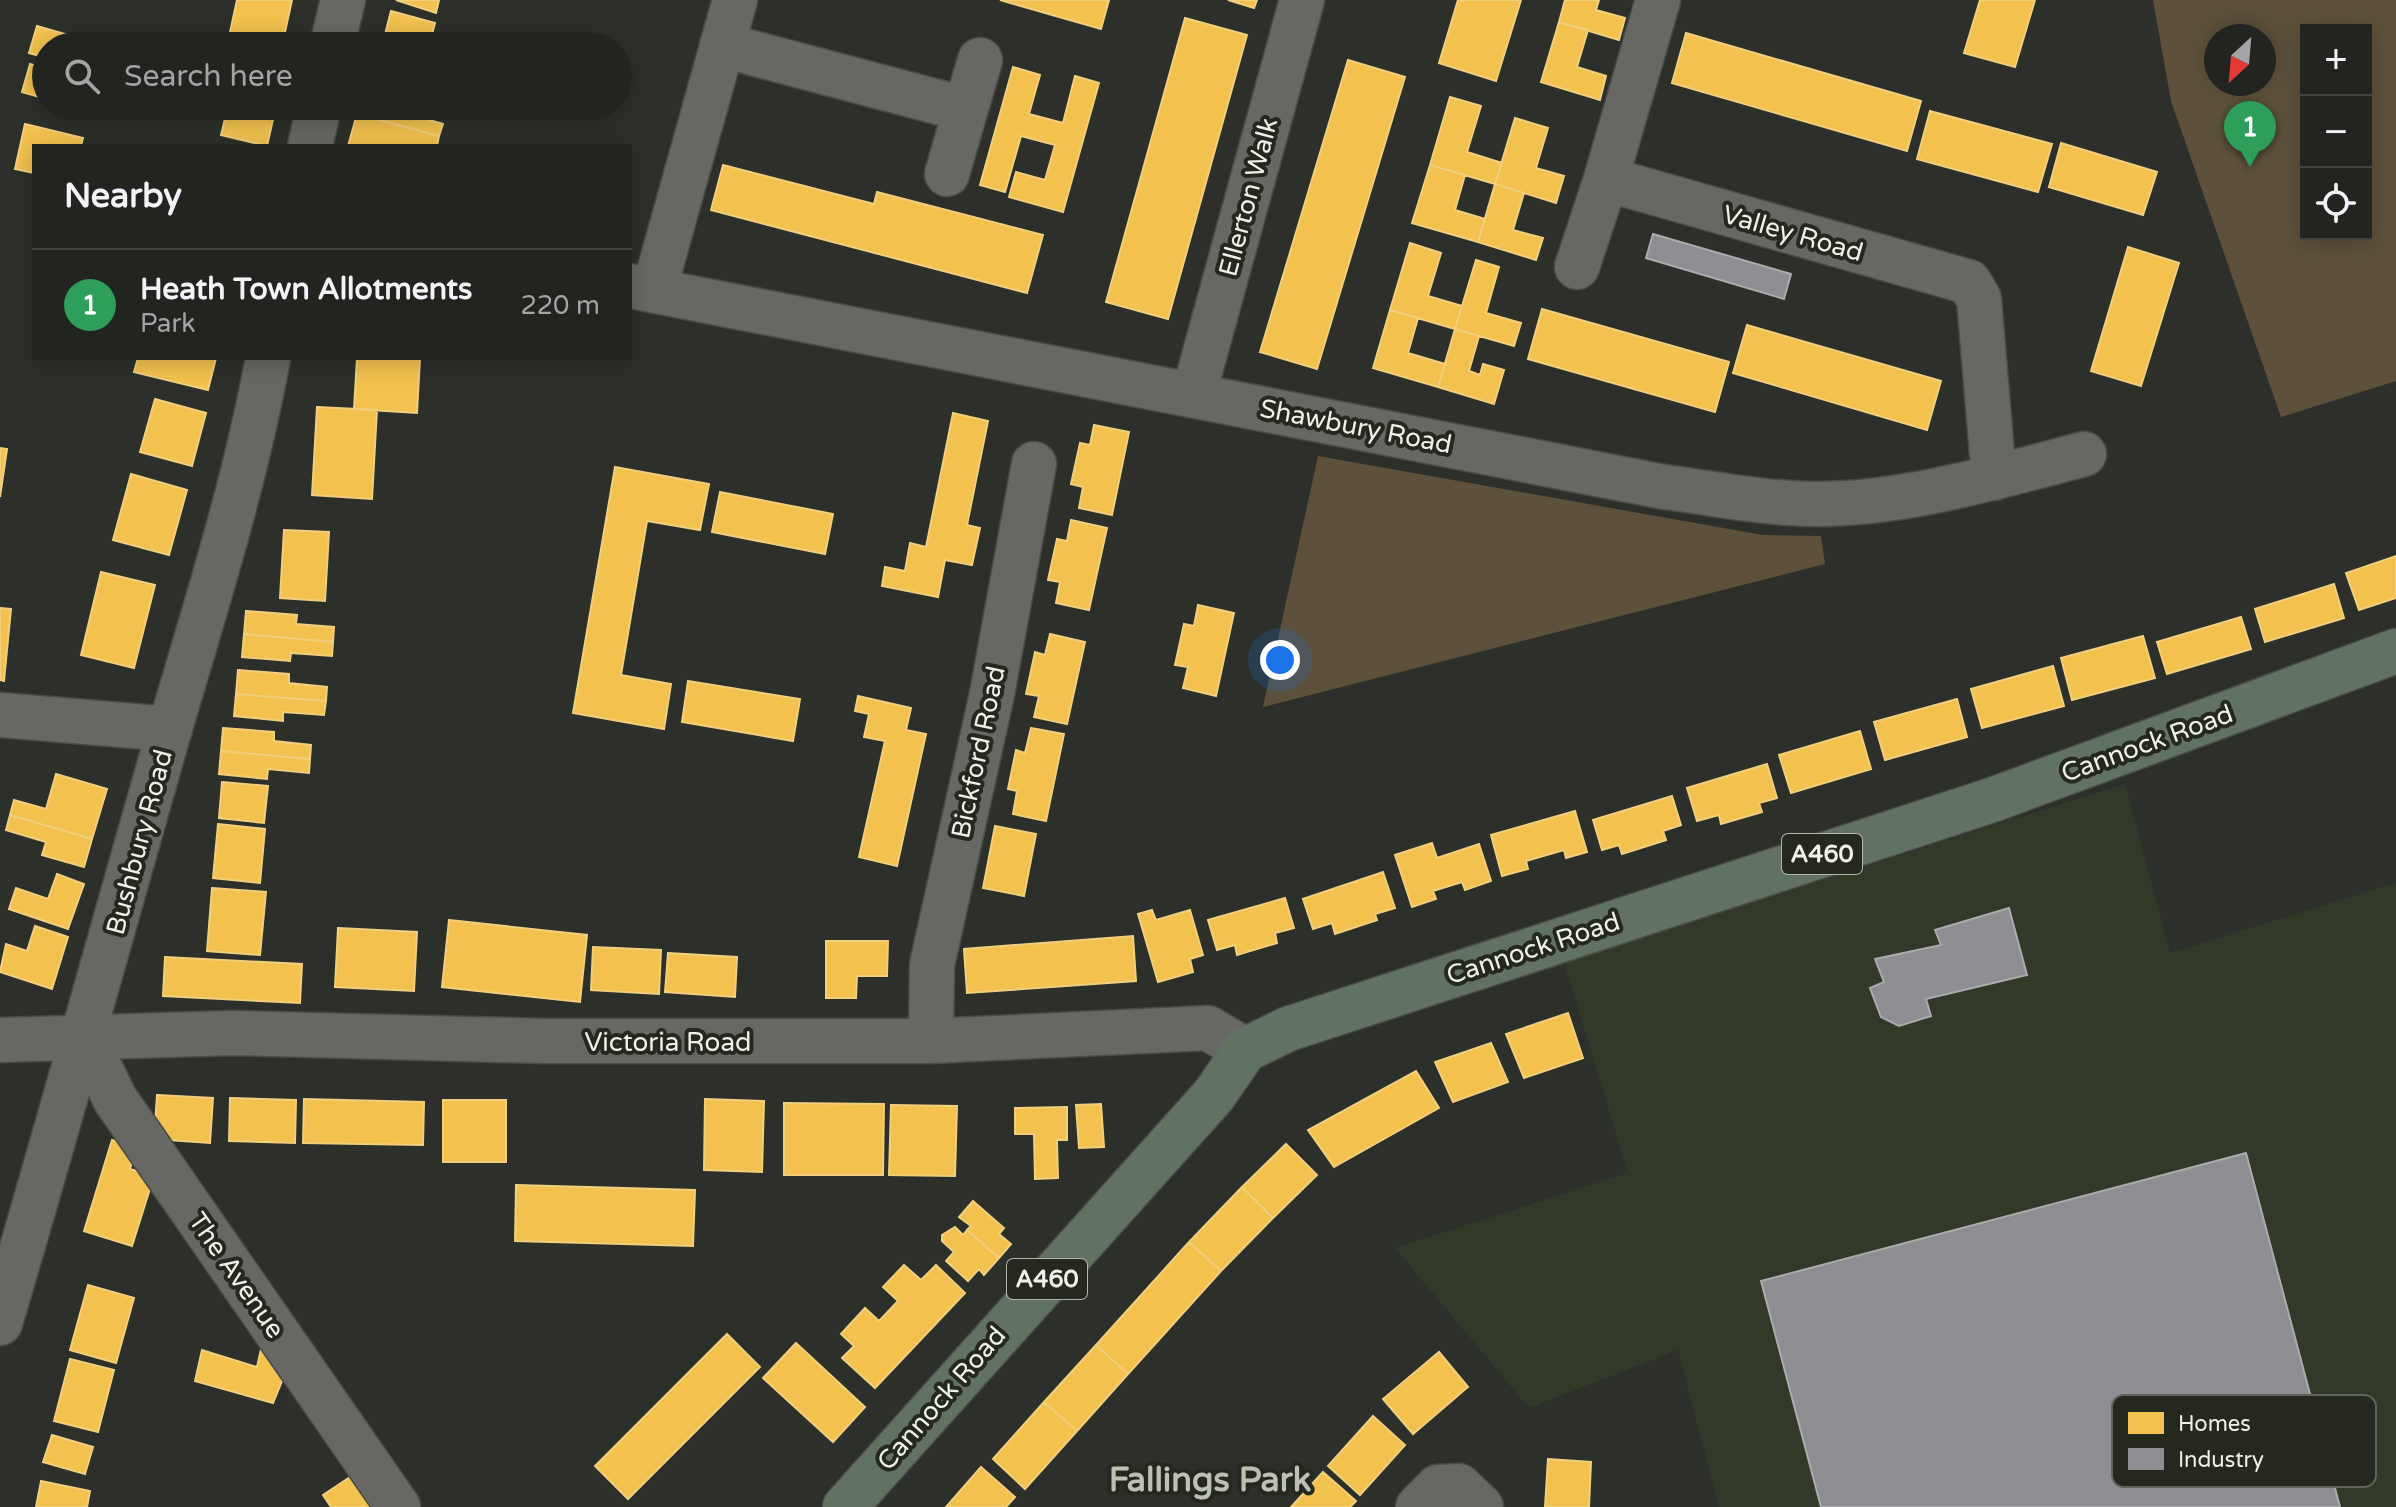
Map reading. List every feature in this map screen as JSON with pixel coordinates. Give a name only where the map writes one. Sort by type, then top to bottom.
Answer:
[{"type":"highway","name":"Cannock Road","points":[[845,1507],[1214,1095],[1245,1050],[1318,1019],[1992,800],[2396,651]]},
{"type":"street","points":[[335,32],[343,0]]},
{"type":"street","points":[[642,288],[735,0]]},
{"type":"street","name":"Ellerton Walk","points":[[1194,393],[1302,0]]},
{"type":"street","points":[[1577,267],[1658,0]]},
{"type":"street","points":[[722,45],[964,109]]},
{"type":"street","points":[[947,174],[980,60]]},
{"type":"street","points":[[310,144],[316,120]]},
{"type":"street","name":"Valley Road","points":[[1606,179],[1969,282],[1979,299],[1994,478]]},
{"type":"street","name":"Shawbury Road","points":[[642,288],[1194,393],[1664,487],[1793,504],[1898,497],[1994,478],[2084,454]]},
{"type":"street","name":"Bushbury Road","points":[[0,1323],[85,1037],[256,424],[268,360]]},
{"type":"street","name":"Bickford Road","points":[[931,1041],[932,965],[992,694],[1034,464]]},
{"type":"street","points":[[0,715],[170,729]]},
{"type":"street","name":"Victoria Road","points":[[0,1040],[232,1033],[559,1042],[931,1041],[1208,1028],[1245,1050]]},
{"type":"street","name":"The Avenue","points":[[85,1037],[115,1099],[398,1507]]},
{"type":"street","points":[[1418,1507],[1438,1487],[1459,1486],[1481,1507]]},
{"type":"shaded area","points":[[2153,0],[2396,0],[2396,381],[2281,417],[2171,101]]},
{"type":"shaded area","points":[[1318,456],[1763,535],[1821,536],[1825,564],[1263,707]]},
{"type":"shaded area","points":[[2125,784],[2170,953],[2396,883],[2396,1507],[1719,1507],[1678,1350],[1529,1408],[1395,1248],[1628,1173],[1564,962]]},
{"type":"building: Homes","points":[[237,0],[292,0],[285,32],[230,32]]},
{"type":"building: Homes","points":[[396,0],[439,0],[436,13]]},
{"type":"building: Homes","points":[[1000,0],[1109,0],[1101,29]]},
{"type":"building: Homes","points":[[1228,0],[1257,0],[1254,8]]},
{"type":"building: Homes","points":[[1458,0],[1521,0],[1496,81],[1439,63]]},
{"type":"building: Homes","points":[[1565,0],[1599,0],[1596,10],[1625,18],[1619,40],[1559,22]]},
{"type":"building: Homes","points":[[1980,0],[2035,0],[2015,67],[1964,53]]},
{"type":"building: Homes","points":[[391,11],[435,23],[433,32],[386,32]]},
{"type":"building: Homes","points":[[1185,18],[1247,35],[1168,319],[1106,302]]},
{"type":"building: Homes","points":[[1559,22],[1588,30],[1577,67],[1606,76],[1600,100],[1541,82]]},
{"type":"building: Homes","points":[[37,26],[58,32],[35,32]]},
{"type":"building: Homes","points":[[1686,33],[1921,101],[1907,151],[1672,83]]},
{"type":"building: Homes","points":[[1348,60],[1405,77],[1317,369],[1260,352]]},
{"type":"building: Homes","points":[[30,64],[32,65],[32,95],[22,92]]},
{"type":"building: Homes","points":[[1013,67],[1040,75],[1029,114],[1063,123],[1075,76],[1099,83],[1063,212],[1009,197],[1016,172],[1045,180],[1055,145],[1021,136],[1005,192],[980,185]]},
{"type":"building: Homes","points":[[1450,97],[1481,106],[1467,152],[1502,163],[1495,184],[1430,165]]},
{"type":"building: Homes","points":[[1930,111],[2052,144],[2038,192],[1917,159]]},
{"type":"building: Homes","points":[[1515,118],[1548,128],[1536,168],[1564,176],[1556,203],[1495,184]]},
{"type":"building: Homes","points":[[225,120],[273,120],[267,144],[221,135]]},
{"type":"building: Homes","points":[[355,120],[379,120],[439,136],[437,144],[349,144]]},
{"type":"building: Homes","points":[[379,120],[429,120],[443,124],[439,136]]},
{"type":"building: Homes","points":[[25,124],[83,138],[82,144],[32,144],[32,173],[15,169]]},
{"type":"building: Homes","points":[[2061,143],[2157,172],[2143,215],[2049,187]]},
{"type":"building: Homes","points":[[723,165],[874,204],[877,192],[1043,235],[1027,293],[711,210]]},
{"type":"building: Homes","points":[[1430,165],[1465,175],[1455,210],[1485,219],[1478,242],[1412,223]]},
{"type":"building: Homes","points":[[1495,184],[1524,193],[1513,230],[1543,238],[1536,260],[1478,242]]},
{"type":"building: Homes","points":[[1410,243],[1441,253],[1428,296],[1462,306],[1455,329],[1390,310]]},
{"type":"building: Homes","points":[[2128,247],[2179,263],[2141,386],[2091,371]]},
{"type":"building: Homes","points":[[1476,260],[1499,267],[1486,313],[1521,323],[1514,346],[1455,329]]},
{"type":"building: Homes","points":[[1542,309],[1729,362],[1715,412],[1528,359]]},
{"type":"building: Homes","points":[[1390,310],[1418,318],[1408,353],[1445,364],[1438,387],[1373,368]]},
{"type":"building: Homes","points":[[1747,325],[1941,381],[1927,430],[1733,373]]},
{"type":"building: Homes","points":[[1455,329],[1479,336],[1469,371],[1480,375],[1483,364],[1504,370],[1494,404],[1438,387]]},
{"type":"building: Homes","points":[[137,360],[216,360],[208,390],[134,372]]},
{"type":"building: Homes","points":[[357,360],[420,360],[417,413],[354,409]]},
{"type":"building: Homes","points":[[155,399],[206,413],[192,466],[140,452]]},
{"type":"building: Homes","points":[[317,407],[377,410],[372,499],[312,495]]},
{"type":"building: Homes","points":[[953,413],[988,421],[967,525],[980,528],[972,565],[945,560],[938,597],[882,586],[885,567],[905,571],[910,543],[926,547]]},
{"type":"building: Homes","points":[[1094,425],[1129,432],[1112,515],[1079,508],[1083,487],[1071,484],[1080,443],[1090,445]]},
{"type":"building: Homes","points":[[0,448],[7,449],[0,497]]},
{"type":"building: Homes","points":[[615,467],[709,484],[700,530],[647,521],[621,675],[671,684],[664,729],[573,713]]},
{"type":"building: Homes","points":[[131,474],[187,490],[169,555],[113,540]]},
{"type":"building: Homes","points":[[720,492],[833,514],[825,554],[712,532]]},
{"type":"building: Homes","points":[[1071,520],[1107,528],[1089,610],[1056,603],[1060,582],[1048,580],[1057,539],[1067,541]]},
{"type":"building: Homes","points":[[284,530],[329,532],[325,601],[280,598]]},
{"type":"building: Homes","points":[[2396,556],[2396,598],[2359,610],[2346,573]]},
{"type":"building: Homes","points":[[101,572],[155,585],[134,668],[81,655]]},
{"type":"building: Homes","points":[[2334,584],[2344,618],[2265,642],[2255,609]]},
{"type":"building: Homes","points":[[1198,605],[1234,613],[1216,696],[1183,688],[1188,667],[1175,665],[1184,624],[1194,626]]},
{"type":"building: Homes","points":[[0,608],[11,609],[4,681],[0,680]]},
{"type":"building: Homes","points":[[246,611],[297,615],[296,624],[334,627],[333,642],[244,634]]},
{"type":"building: Homes","points":[[2241,617],[2251,649],[2167,674],[2157,642]]},
{"type":"building: Homes","points":[[244,634],[333,642],[332,656],[291,653],[290,661],[242,657]]},
{"type":"building: Homes","points":[[1050,634],[1085,642],[1067,724],[1034,717],[1039,696],[1026,694],[1035,652],[1045,655]]},
{"type":"building: Homes","points":[[2143,636],[2155,678],[2072,700],[2061,658]]},
{"type":"building: Homes","points":[[2053,666],[2064,706],[1982,728],[1971,689]]},
{"type":"building: Homes","points":[[238,670],[289,674],[289,683],[327,687],[326,701],[236,694]]},
{"type":"building: Homes","points":[[688,681],[800,699],[793,741],[682,722]]},
{"type":"building: Homes","points":[[236,694],[326,701],[324,715],[283,712],[283,721],[234,716]]},
{"type":"building: Homes","points":[[858,696],[911,708],[906,730],[926,734],[897,866],[859,857],[885,741],[864,737],[869,714],[855,711]]},
{"type":"building: Homes","points":[[1957,699],[1967,737],[1885,760],[1874,722]]},
{"type":"building: Homes","points":[[223,728],[274,732],[274,741],[311,745],[310,759],[221,751]]},
{"type":"building: Homes","points":[[1031,728],[1064,734],[1046,821],[1013,814],[1017,791],[1008,789],[1016,750],[1025,753]]},
{"type":"building: Homes","points":[[1860,731],[1871,769],[1791,793],[1779,755]]},
{"type":"building: Homes","points":[[221,751],[310,759],[309,773],[268,769],[267,779],[219,774]]},
{"type":"building: Homes","points":[[1767,764],[1777,798],[1759,803],[1762,812],[1721,824],[1719,815],[1697,821],[1687,788]]},
{"type":"building: Homes","points":[[56,774],[107,789],[92,839],[10,815],[14,800],[46,809]]},
{"type":"building: Homes","points":[[222,782],[268,786],[264,823],[219,818]]},
{"type":"building: Homes","points":[[1672,796],[1681,825],[1663,831],[1666,840],[1622,854],[1619,845],[1602,850],[1593,820]]},
{"type":"building: Homes","points":[[1575,811],[1587,852],[1566,858],[1564,850],[1526,861],[1528,869],[1502,876],[1491,835]]},
{"type":"building: Homes","points":[[10,815],[92,839],[84,867],[42,855],[46,842],[6,830]]},
{"type":"building: Homes","points":[[218,824],[265,829],[260,883],[213,878]]},
{"type":"building: Homes","points":[[995,826],[1036,834],[1024,896],[983,888]]},
{"type":"building: Homes","points":[[1432,843],[1437,858],[1479,844],[1491,881],[1465,890],[1462,882],[1433,891],[1436,899],[1412,907],[1395,855]]},
{"type":"building: Homes","points":[[1383,872],[1395,908],[1375,914],[1377,920],[1335,934],[1332,923],[1313,929],[1303,899]]},
{"type":"building: Homes","points":[[57,874],[84,884],[68,929],[9,909],[16,888],[48,899]]},
{"type":"building: Homes","points":[[212,888],[266,892],[260,955],[207,951]]},
{"type":"building: Homes","points":[[1285,898],[1294,928],[1275,933],[1277,943],[1237,955],[1235,945],[1217,950],[1208,920]]},
{"type":"building: Homes","points":[[1152,910],[1156,920],[1190,910],[1203,955],[1190,959],[1193,972],[1158,982],[1138,914]]},
{"type":"building: Homes","points":[[449,920],[587,935],[580,1002],[442,987]]},
{"type":"building: Homes","points":[[35,926],[68,937],[52,989],[0,972],[6,944],[27,951]]},
{"type":"building: Homes","points":[[338,928],[417,932],[414,991],[335,987]]},
{"type":"building: Homes","points":[[1133,936],[1136,981],[967,993],[964,949]]},
{"type":"building: Homes","points":[[826,941],[888,941],[887,976],[857,976],[856,998],[826,998]]},
{"type":"building: Homes","points":[[593,947],[661,950],[659,994],[591,990]]},
{"type":"building: Homes","points":[[668,953],[737,957],[735,997],[665,992]]},
{"type":"building: Homes","points":[[165,957],[302,964],[300,1003],[163,996]]},
{"type":"building: Homes","points":[[1568,1013],[1583,1058],[1524,1078],[1506,1034]]},
{"type":"building: Homes","points":[[1491,1043],[1508,1082],[1453,1102],[1435,1062]]},
{"type":"building: Homes","points":[[1416,1071],[1439,1108],[1334,1167],[1308,1130]]},
{"type":"building: Homes","points":[[157,1095],[213,1098],[210,1143],[154,1139]]},
{"type":"building: Homes","points":[[230,1098],[296,1100],[295,1143],[229,1141]]},
{"type":"building: Homes","points":[[304,1099],[424,1102],[423,1145],[303,1143]]},
{"type":"building: Homes","points":[[705,1099],[764,1101],[762,1172],[704,1170]]},
{"type":"building: Homes","points":[[443,1100],[506,1100],[506,1162],[443,1162]]},
{"type":"building: Homes","points":[[784,1103],[884,1104],[883,1175],[784,1175]]},
{"type":"building: Homes","points":[[1101,1104],[1104,1147],[1079,1148],[1076,1105]]},
{"type":"building: Homes","points":[[891,1105],[957,1106],[955,1176],[889,1175]]},
{"type":"building: Homes","points":[[1067,1107],[1067,1140],[1057,1140],[1058,1178],[1035,1179],[1034,1134],[1015,1134],[1015,1108]]},
{"type":"building: Homes","points":[[112,1140],[136,1148],[130,1169],[154,1176],[132,1246],[84,1231]]},
{"type":"building: Homes","points":[[1286,1144],[1317,1175],[1273,1218],[1242,1187]]},
{"type":"building: Homes","points":[[516,1185],[695,1190],[693,1246],[515,1241]]},
{"type":"building: Homes","points":[[1242,1187],[1273,1218],[1221,1271],[1189,1242]]},
{"type":"building: Homes","points":[[973,1201],[1004,1228],[999,1234],[1011,1244],[999,1258],[967,1230],[971,1226],[959,1217]]},
{"type":"building: Homes","points":[[955,1227],[963,1235],[967,1230],[999,1258],[984,1275],[979,1269],[968,1281],[946,1261],[954,1252],[942,1241],[942,1235]]},
{"type":"building: Homes","points":[[1189,1242],[1221,1271],[1128,1374],[1096,1345]]},
{"type":"building: Homes","points":[[904,1265],[921,1280],[936,1265],[965,1293],[875,1388],[842,1358],[854,1346],[841,1334],[865,1308],[879,1321],[898,1301],[883,1287]]},
{"type":"building: Homes","points":[[88,1285],[134,1298],[116,1363],[70,1350]]},
{"type":"building: Homes","points":[[727,1334],[760,1367],[628,1499],[595,1466]]},
{"type":"building: Homes","points":[[264,1336],[289,1364],[273,1403],[195,1381],[202,1350],[257,1367]]},
{"type":"building: Homes","points":[[796,1343],[865,1407],[833,1442],[763,1378]]},
{"type":"building: Homes","points":[[1096,1345],[1128,1374],[1077,1431],[1044,1402]]},
{"type":"building: Homes","points":[[1439,1352],[1468,1387],[1413,1434],[1383,1399]]},
{"type":"building: Homes","points":[[70,1359],[114,1370],[98,1432],[54,1421]]},
{"type":"building: Homes","points":[[1044,1402],[1077,1431],[1025,1489],[993,1459]]},
{"type":"building: Homes","points":[[1373,1416],[1405,1445],[1360,1495],[1328,1466]]},
{"type":"building: Homes","points":[[52,1435],[93,1447],[85,1474],[43,1462]]},
{"type":"building: Homes","points":[[1548,1459],[1591,1462],[1589,1507],[1545,1507]]},
{"type":"building: Homes","points":[[981,1467],[1015,1497],[1006,1507],[946,1507]]},
{"type":"building: Homes","points":[[1323,1472],[1356,1501],[1350,1507],[1291,1507]]},
{"type":"building: Homes","points":[[356,1473],[380,1507],[331,1507],[323,1495]]},
{"type":"building: Homes","points":[[41,1481],[90,1491],[87,1507],[36,1507]]},
{"type":"building: Industry","points":[[1653,234],[1791,274],[1784,299],[1646,258]]},
{"type":"building: Industry","points":[[2009,908],[2027,975],[1926,999],[1931,1016],[1899,1026],[1881,1017],[1870,988],[1884,982],[1875,959],[1941,945],[1935,930]]},
{"type":"building: Industry","points":[[2246,1153],[2310,1395],[2112,1395],[2112,1487],[2335,1487],[2340,1507],[1821,1507],[1761,1281]]},
{"type":"place","name":"Heath Town Allotments","points":[[2250,167]]},
{"type":"district","name":"Fallings Park","points":[[1210,1479]]}]
